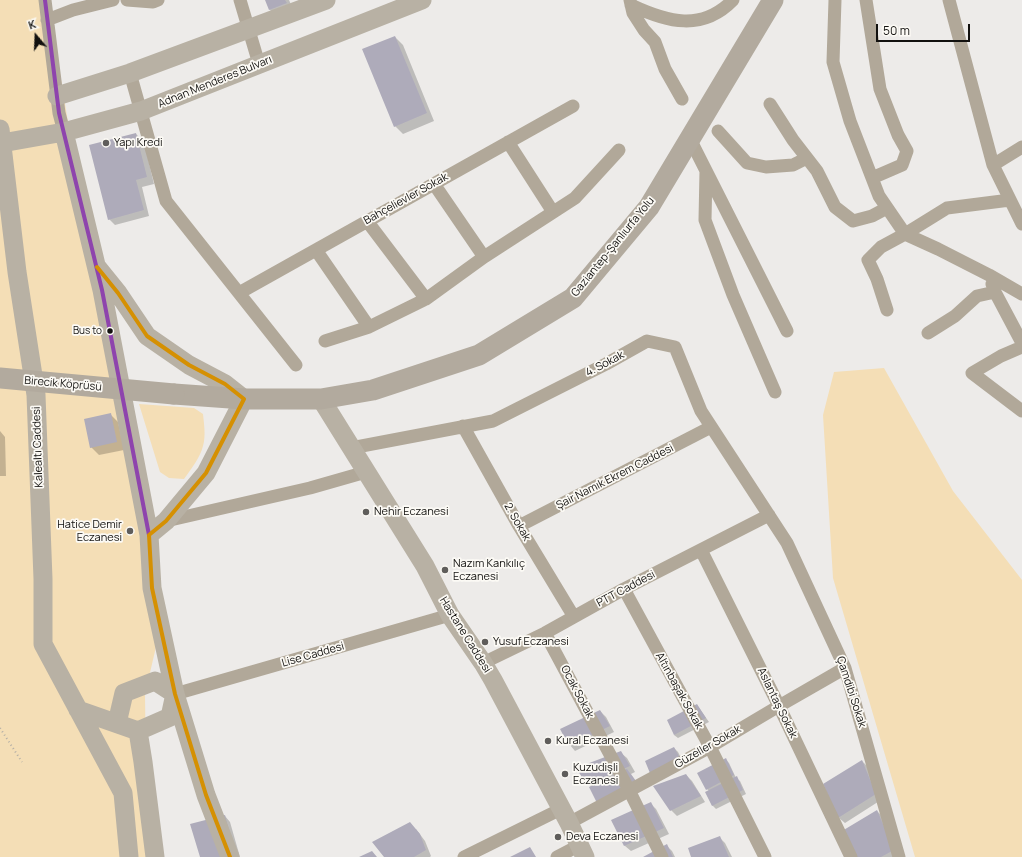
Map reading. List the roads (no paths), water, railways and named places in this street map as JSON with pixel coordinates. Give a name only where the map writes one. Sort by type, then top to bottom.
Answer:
[{"type":"main road","name":"Gaziantep-Şanlıurfa Yolu","points":[[174,394],[244,399],[322,399],[373,390],[479,355],[573,298],[649,207],[773,0]]},
{"type":"main road","name":"Birecik Köprüsü","points":[[0,378],[174,394]]},
{"type":"street","points":[[45,0],[59,114],[102,290],[149,535],[152,588],[175,694],[206,795],[230,857]]},
{"type":"street","points":[[47,20],[73,10],[113,0]]},
{"type":"street","points":[[127,0],[153,2],[158,0]]},
{"type":"street","points":[[240,0],[259,64]]},
{"type":"street","points":[[57,96],[130,73],[326,0]]},
{"type":"street","name":"Adnan Menderes Bulvarı","points":[[2,142],[66,139],[422,0]]},
{"type":"street","points":[[631,2],[643,11],[672,20],[701,20],[717,14],[733,0]]},
{"type":"street","points":[[835,0],[833,62],[850,121],[878,196],[905,234],[989,275],[1022,294]]},
{"type":"street","points":[[866,0],[880,89],[906,151],[902,165],[872,178]]},
{"type":"street","points":[[950,0],[993,166],[1022,224]]},
{"type":"street","points":[[631,2],[633,13],[644,30],[655,42],[665,69],[682,99]]},
{"type":"street","points":[[130,73],[166,201],[296,365]]},
{"type":"street","points":[[770,104],[793,140],[817,171],[835,207],[853,221],[872,216],[887,208]]},
{"type":"street","name":"Bahçelievler Sokak","points":[[239,293],[573,106]]},
{"type":"street","points":[[718,131],[747,163],[766,167],[793,165],[807,158]]},
{"type":"street","points":[[690,139],[787,331]]},
{"type":"street","name":"Kalealtı Caddesi","points":[[2,142],[17,272],[36,395],[43,579],[43,644],[123,794],[129,857]]},
{"type":"street","points":[[508,142],[553,212]]},
{"type":"street","points":[[993,166],[1022,147]]},
{"type":"street","points":[[325,341],[369,327],[426,299],[484,257],[575,198],[619,150]]},
{"type":"street","points":[[706,171],[705,220],[733,295],[776,392]]},
{"type":"street","points":[[434,184],[484,257]]},
{"type":"street","points":[[887,310],[877,279],[868,260],[881,247],[947,208],[1010,200]]},
{"type":"street","points":[[367,221],[426,299]]},
{"type":"street","points":[[316,250],[369,327]]},
{"type":"street","points":[[97,267],[118,292],[147,336],[189,365],[225,384],[244,399],[206,473],[166,521],[149,535]]},
{"type":"street","points":[[989,275],[995,292],[1022,342]]},
{"type":"street","points":[[928,333],[955,316],[976,296],[995,292]]},
{"type":"street","name":"4. Sokak","points":[[351,448],[493,421],[648,341],[674,348],[701,411],[768,516]]},
{"type":"street","points":[[1022,347],[1001,356],[972,373],[1022,411]]},
{"type":"street","name":"Hastane Caddesi","points":[[322,399],[425,566],[450,615],[483,663],[583,851]]},
{"type":"street","name":"2. Sokak","points":[[463,426],[518,526],[574,617]]},
{"type":"street","name":"Şair Namık Ekrem Caddesi","points":[[518,526],[711,427]]},
{"type":"street","points":[[166,521],[310,488],[366,472]]},
{"type":"street","name":"PTT Caddesi","points":[[483,663],[545,633],[624,590],[768,516]]},
{"type":"street","name":"Çamdibi Sokak","points":[[768,516],[787,543],[845,668],[899,857]]},
{"type":"street","name":"Aslantaş Sokak","points":[[701,550],[779,706],[851,857]]},
{"type":"street","name":"Altınbaşak Sokak","points":[[624,590],[710,747],[765,857]]},
{"type":"street","name":"Lise Caddesi","points":[[175,694],[450,615]]},
{"type":"street","name":"Ocak Sokak","points":[[545,633],[630,790],[662,857]]},
{"type":"street","name":"Güzeller Sokak","points":[[464,857],[630,790],[710,747],[845,668]]},
{"type":"street","points":[[117,723],[124,693],[155,681],[175,694]]},
{"type":"street","points":[[78,710],[138,731],[170,717],[175,694]]},
{"type":"street","points":[[138,731],[155,857]]},
{"type":"street","points":[[557,857],[583,851]]},
{"type":"place","name":"Yapı Kredi","points":[[106,143]]},
{"type":"place","name":"Bus to","points":[[110,331]]},
{"type":"place","name":"Nehir Eczanesi","points":[[366,512]]},
{"type":"place","name":"Hatice Demir Eczanesi","points":[[130,531]]},
{"type":"place","name":"Nazım Kankılıç Eczanesi","points":[[445,570]]},
{"type":"place","name":"Yusuf Eczanesi","points":[[485,642]]},
{"type":"place","name":"Kural Eczanesi","points":[[548,741]]},
{"type":"place","name":"Kuzudişli Eczanesi","points":[[565,774]]},
{"type":"place","name":"Deva Eczanesi","points":[[558,837]]}]
